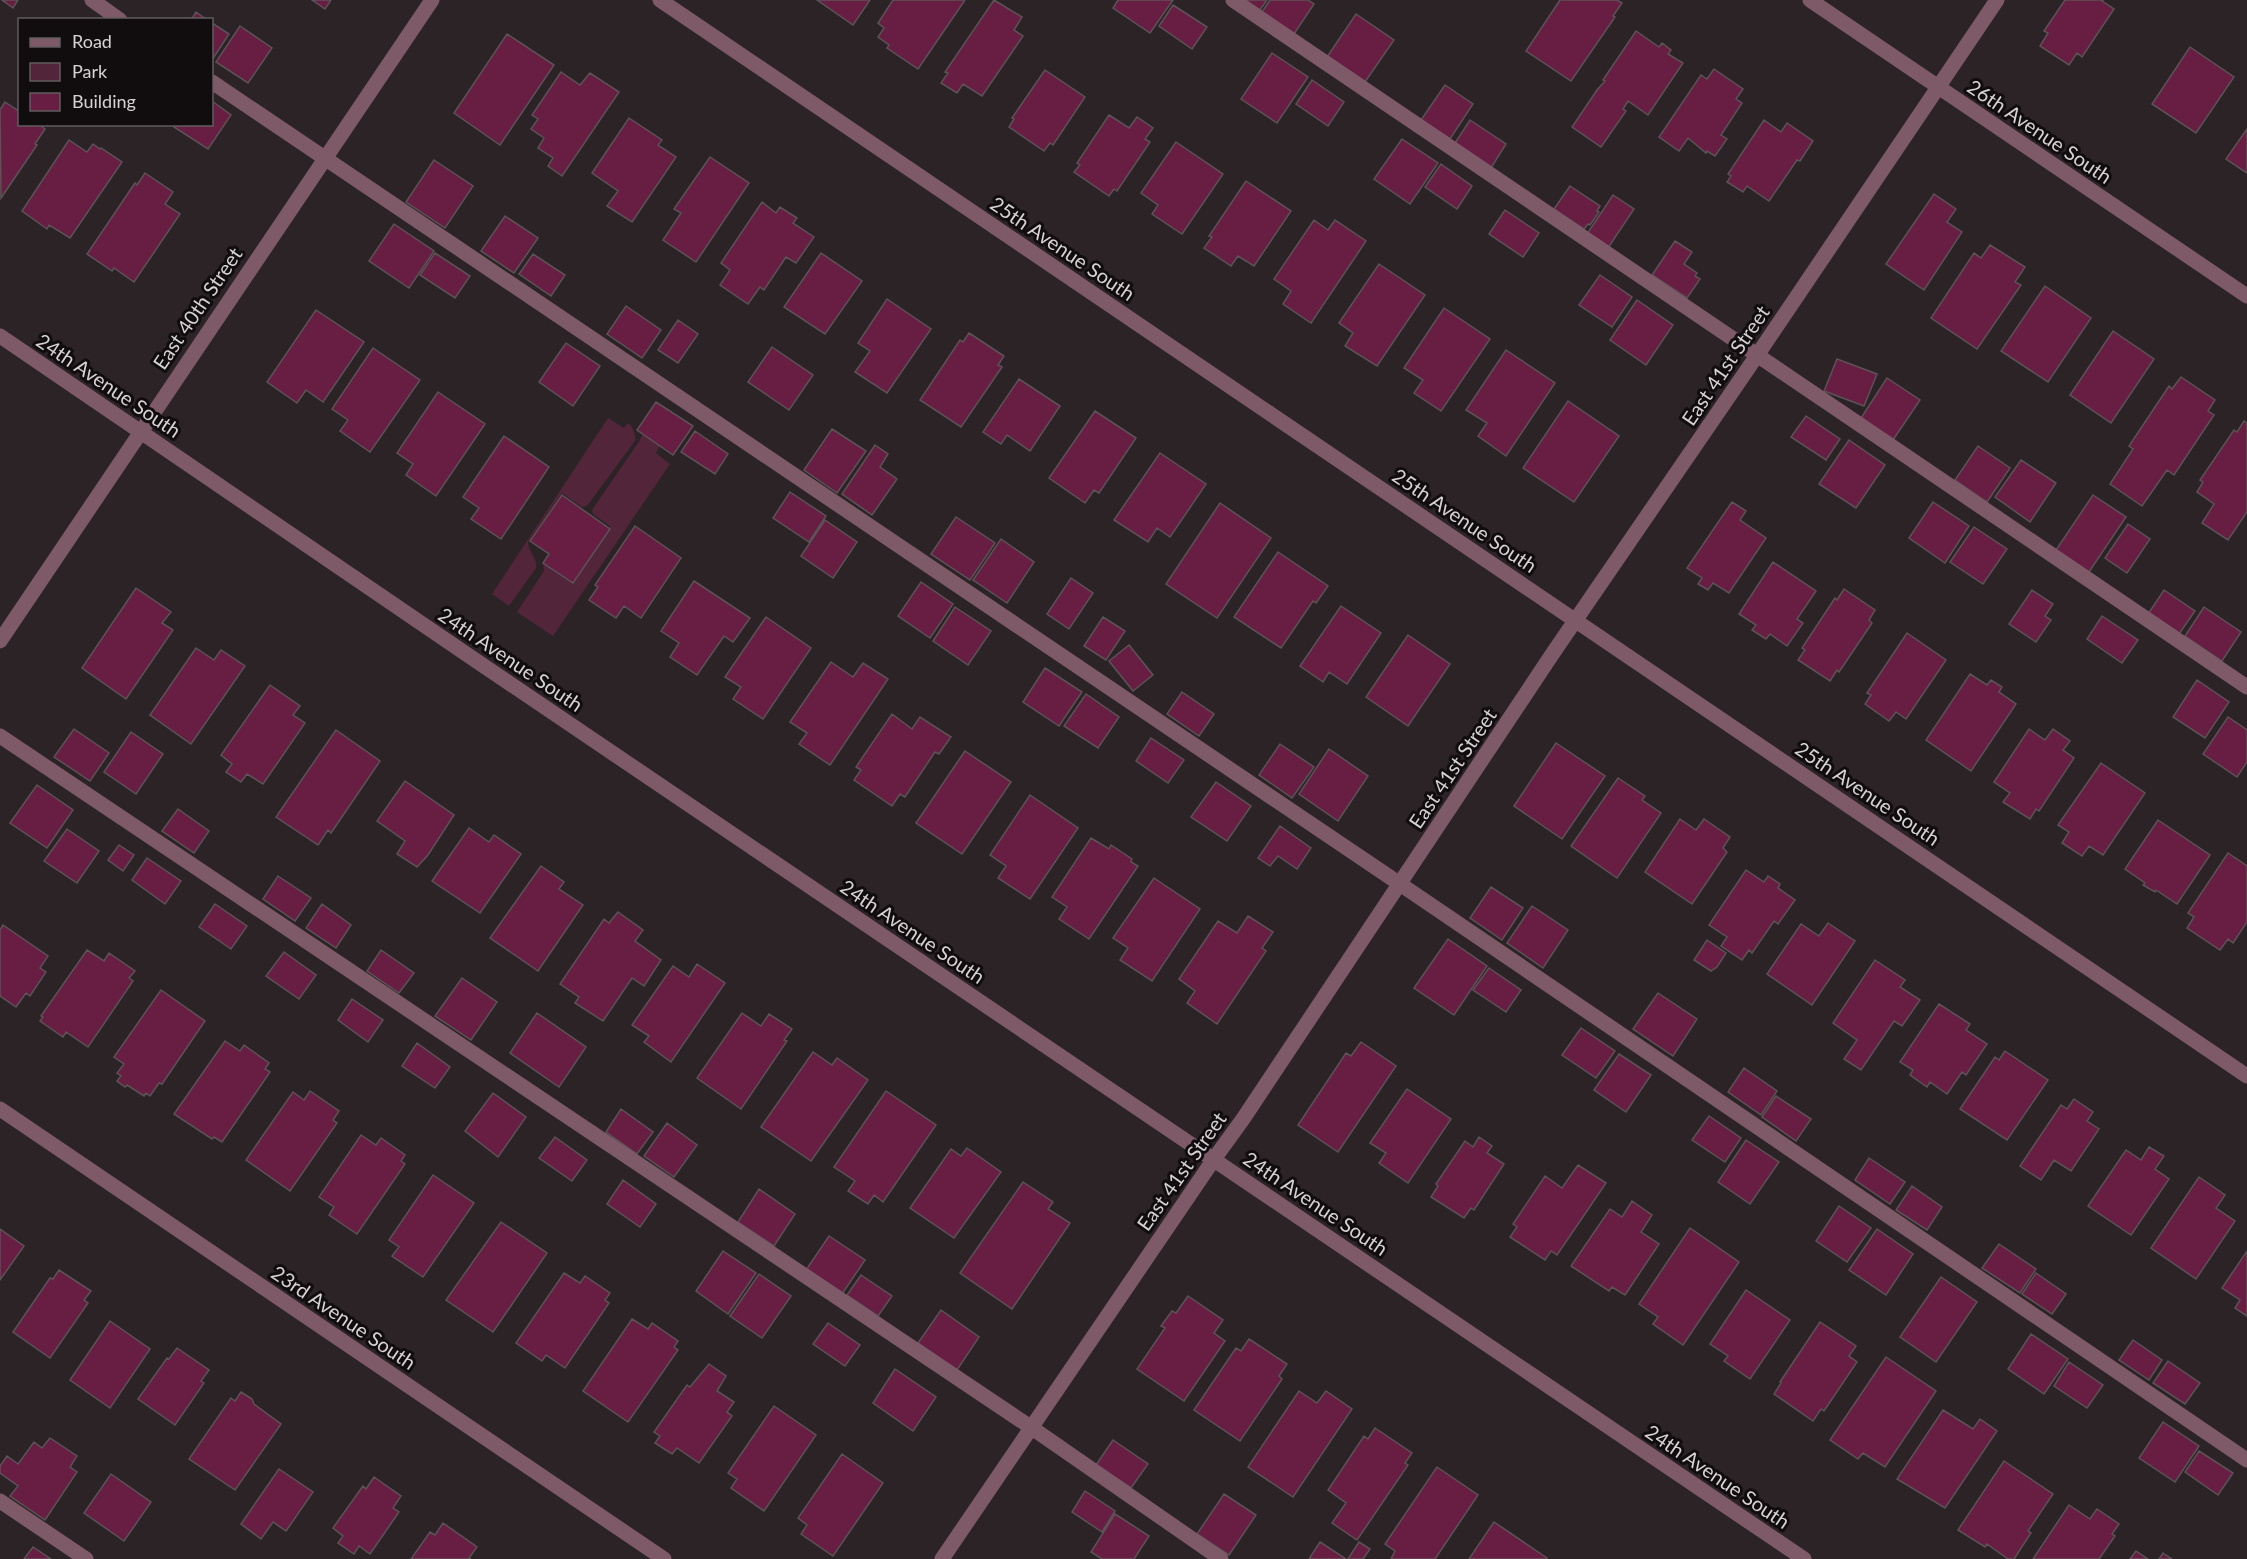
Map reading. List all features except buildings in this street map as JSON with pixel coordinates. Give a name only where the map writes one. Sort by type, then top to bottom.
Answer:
[{"type":"street","points":[[92,0],[117,18]]},
{"type":"street","name":"East 40th Street","points":[[0,641],[432,0]]},
{"type":"street","name":"25th Avenue South","points":[[660,0],[2247,1076]]},
{"type":"street","points":[[1233,0],[2247,687]]},
{"type":"street","name":"26th Avenue South","points":[[1810,0],[2247,296]]},
{"type":"street","name":"East 41st Street","points":[[942,1559],[1243,1119],[1576,620],[1997,0]]},
{"type":"street","points":[[213,83],[1400,884],[2247,1460]]},
{"type":"street","name":"24th Avenue South","points":[[0,336],[1804,1559]]},
{"type":"street","points":[[0,736],[1032,1428],[1221,1559]]},
{"type":"street","name":"23rd Avenue South","points":[[0,1109],[664,1559]]},
{"type":"street","points":[[0,1502],[86,1559]]},
{"type":"green space","points":[[608,418],[624,428],[628,423],[634,431],[635,441],[587,506],[582,507],[562,493],[528,542],[536,561],[536,568],[509,606],[492,594]]},
{"type":"green space","points":[[640,429],[661,444],[656,453],[670,464],[553,636],[517,612],[544,571],[543,563],[573,583],[610,529],[610,526],[593,514],[592,510],[640,440],[642,435]]}]
